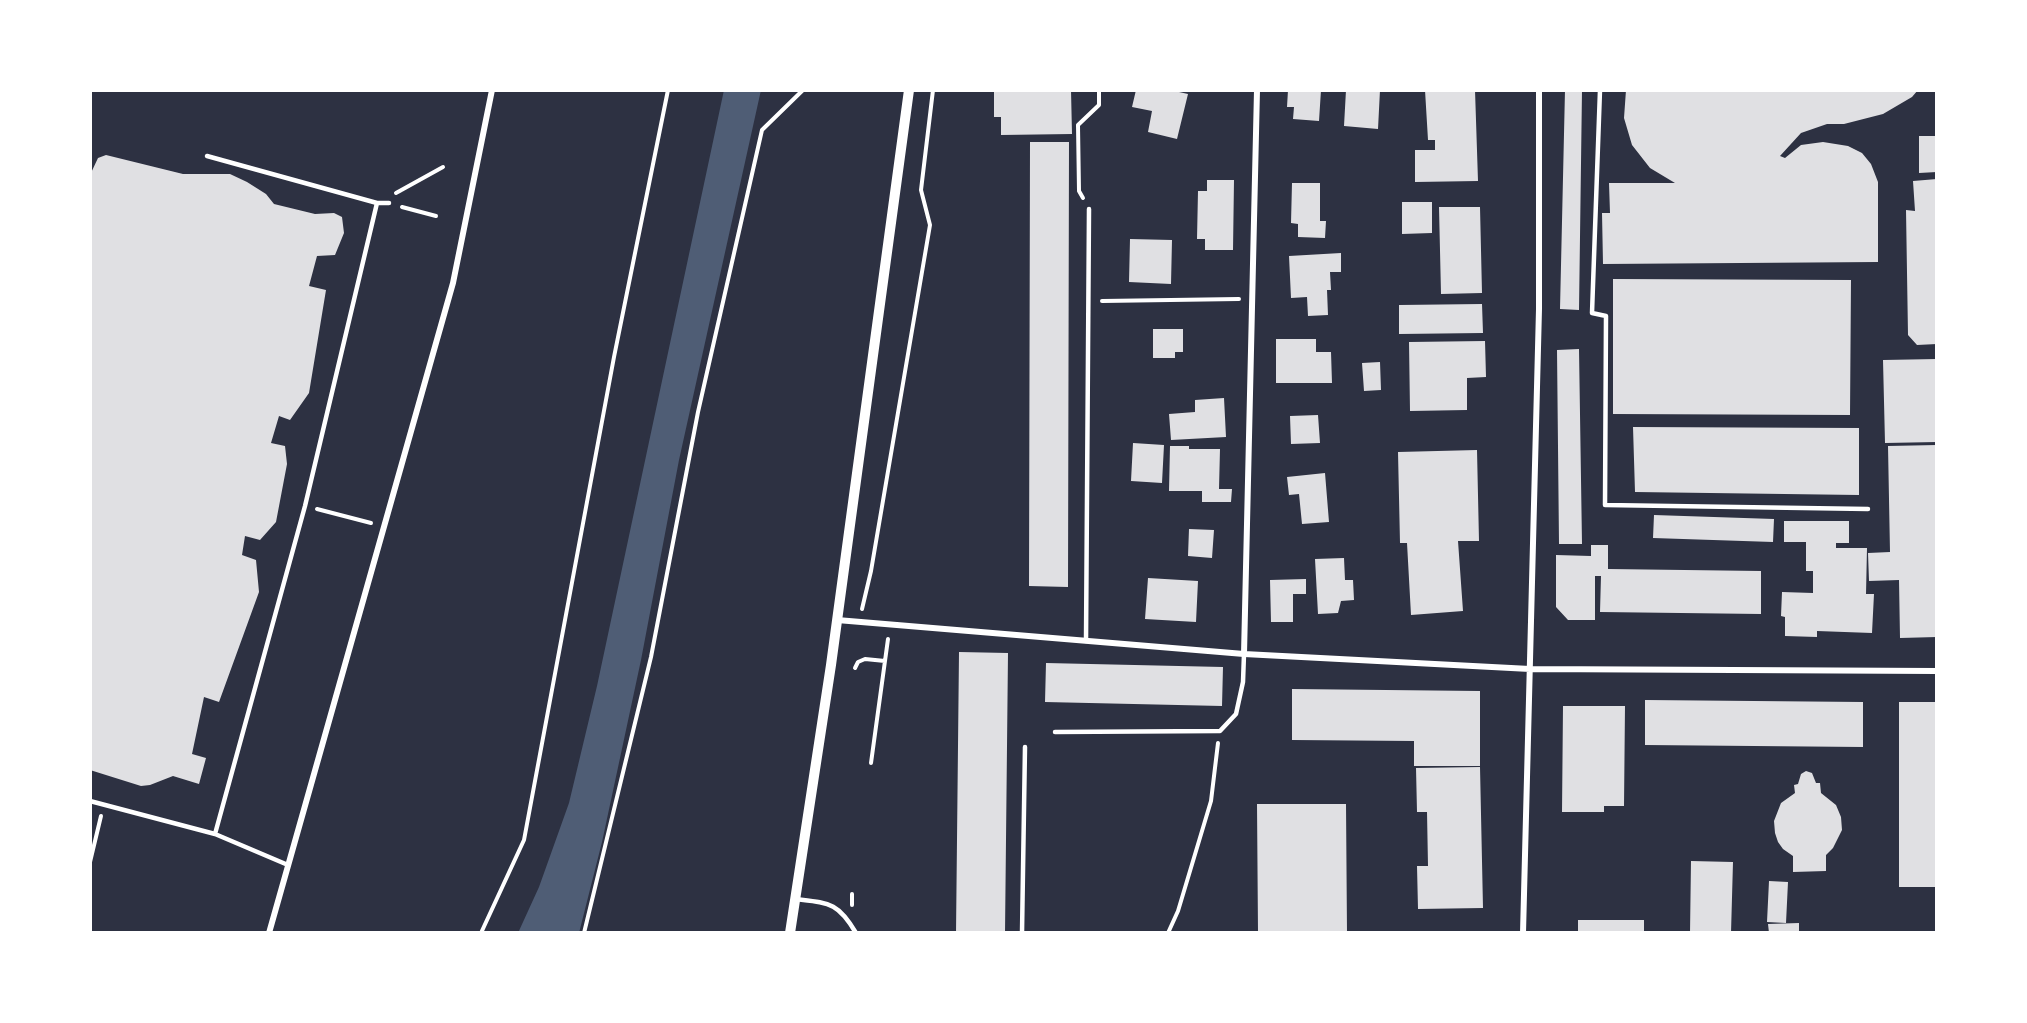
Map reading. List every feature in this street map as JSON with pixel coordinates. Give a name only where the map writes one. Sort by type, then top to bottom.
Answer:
[{"type":"street","points":[[269,933],[453,283],[492,90]]},
{"type":"street","points":[[790,933],[909,90]]},
{"type":"street","points":[[1244,654],[1257,90]]},
{"type":"street","points":[[1523,933],[1539,309],[1539,90]]},
{"type":"street","points":[[836,620],[1244,654],[1530,669],[1937,672]]},
{"type":"lane","points":[[1600,90],[1592,313],[1606,316],[1605,506],[1868,509]]},
{"type":"lane","points":[[207,156],[377,203],[389,203]]},
{"type":"lane","points":[[215,834],[305,506],[377,203]]},
{"type":"lane","points":[[1086,641],[1089,209]]},
{"type":"lane","points":[[1055,732],[1220,731],[1236,714],[1243,682],[1244,654]]},
{"type":"lane","points":[[1022,933],[1025,747]]},
{"type":"lane","points":[[90,801],[215,834],[288,865]]},
{"type":"lane","points":[[795,899],[828,903],[845,914],[855,933]]},
{"type":"path","points":[[481,933],[524,840],[614,357],[668,90]]},
{"type":"path","points":[[584,933],[651,657],[698,412],[762,130],[803,90]]},
{"type":"path","points":[[859,622],[871,571],[930,225],[921,190],[933,90]]},
{"type":"path","points":[[1089,209],[1079,191],[1078,125],[1099,105],[1099,90]]},
{"type":"path","points":[[377,203],[443,167]]},
{"type":"path","points":[[389,203],[436,216]]},
{"type":"path","points":[[1089,301],[1251,298]]},
{"type":"path","points":[[305,506],[384,527]]},
{"type":"path","points":[[872,763],[890,624]]},
{"type":"path","points":[[855,668],[858,662],[865,658],[885,660]]},
{"type":"path","points":[[1168,933],[1178,910],[1211,801],[1220,731]]},
{"type":"path","points":[[90,861],[104,805]]},
{"type":"water","points":[[724,90],[761,90],[679,460],[641,660],[602,842],[579,933],[518,933],[539,887],[569,803],[597,686]]},
{"type":"building","points":[[994,90],[1071,90],[1072,134],[1001,135],[1001,117],[994,117]]},
{"type":"building","points":[[1136,90],[1170,90],[1188,94],[1177,139],[1148,132],[1152,111],[1132,107]]},
{"type":"building","points":[[1288,90],[1321,90],[1319,121],[1293,119],[1294,107],[1287,107]]},
{"type":"building","points":[[1346,90],[1380,90],[1378,129],[1344,126]]},
{"type":"building","points":[[1425,90],[1475,90],[1478,181],[1415,182],[1415,150],[1435,150],[1435,140],[1428,140]]},
{"type":"building","points":[[1565,90],[1582,90],[1579,310],[1560,309]]},
{"type":"building","points":[[1626,90],[1918,90],[1912,97],[1883,114],[1844,124],[1827,124],[1801,133],[1780,156],[1785,158],[1801,145],[1823,142],[1848,146],[1862,153],[1871,164],[1878,182],[1878,262],[1603,264],[1602,213],[1610,213],[1609,183],[1675,183],[1650,168],[1632,145],[1624,118]]},
{"type":"building","points":[[1919,136],[1937,136],[1937,172],[1919,173]]},
{"type":"building","points":[[1030,142],[1069,142],[1068,587],[1029,586]]},
{"type":"building","points":[[106,155],[183,174],[230,174],[266,194],[274,204],[315,214],[334,213],[342,217],[344,233],[335,255],[317,256],[309,286],[326,290],[309,393],[290,420],[279,416],[271,443],[285,446],[287,464],[276,522],[260,540],[245,536],[242,555],[256,560],[259,592],[219,702],[204,697],[192,754],[206,758],[199,784],[173,776],[141,786],[90,770],[90,526],[92,517],[90,511],[90,175],[98,158]]},
{"type":"building","points":[[1937,179],[1937,344],[1917,345],[1908,335],[1906,210],[1915,211],[1913,181]]},
{"type":"building","points":[[1207,180],[1234,180],[1233,250],[1205,250],[1205,239],[1197,239],[1198,191],[1207,191]]},
{"type":"building","points":[[1292,183],[1320,183],[1320,221],[1326,221],[1325,238],[1298,237],[1298,224],[1291,223]]},
{"type":"building","points":[[1402,202],[1432,202],[1432,233],[1402,234]]},
{"type":"building","points":[[1439,207],[1480,207],[1482,293],[1441,294]]},
{"type":"building","points":[[1130,239],[1172,240],[1171,284],[1129,282]]},
{"type":"building","points":[[1341,253],[1341,272],[1330,272],[1331,290],[1327,290],[1328,315],[1308,316],[1307,297],[1291,298],[1289,256]]},
{"type":"building","points":[[1613,279],[1851,280],[1850,415],[1613,414]]},
{"type":"building","points":[[1482,304],[1483,333],[1399,334],[1399,305]]},
{"type":"building","points":[[1153,329],[1183,329],[1183,352],[1175,352],[1175,358],[1153,358]]},
{"type":"building","points":[[1276,339],[1316,339],[1316,352],[1331,352],[1332,383],[1276,383]]},
{"type":"building","points":[[1485,341],[1486,377],[1467,378],[1467,410],[1410,411],[1409,342]]},
{"type":"building","points":[[1579,349],[1582,544],[1559,544],[1557,350]]},
{"type":"building","points":[[1937,359],[1937,442],[1885,443],[1883,360]]},
{"type":"building","points":[[1380,362],[1381,390],[1364,391],[1362,363]]},
{"type":"building","points":[[1224,398],[1226,437],[1171,440],[1169,414],[1195,412],[1195,400]]},
{"type":"building","points":[[1318,415],[1320,443],[1291,444],[1290,416]]},
{"type":"building","points":[[1633,427],[1859,428],[1859,495],[1635,492]]},
{"type":"building","points":[[1133,443],[1164,445],[1162,483],[1131,481]]},
{"type":"building","points":[[1937,445],[1937,637],[1900,638],[1899,580],[1869,581],[1868,553],[1890,552],[1888,446]]},
{"type":"building","points":[[1170,446],[1189,446],[1189,449],[1220,449],[1219,489],[1232,489],[1231,502],[1202,502],[1202,491],[1169,491]]},
{"type":"building","points":[[1477,450],[1479,541],[1458,541],[1463,611],[1411,615],[1407,543],[1400,543],[1398,452]]},
{"type":"building","points":[[1325,473],[1329,522],[1302,524],[1299,494],[1289,495],[1287,477]]},
{"type":"building","points":[[1654,515],[1774,519],[1773,542],[1653,538]]},
{"type":"building","points":[[1784,521],[1849,521],[1849,543],[1836,543],[1836,548],[1867,548],[1866,594],[1874,594],[1872,633],[1817,631],[1817,637],[1785,636],[1785,617],[1781,616],[1782,592],[1813,593],[1813,571],[1806,571],[1806,542],[1784,542]]},
{"type":"building","points":[[1189,529],[1214,530],[1212,558],[1188,556]]},
{"type":"building","points":[[1591,545],[1608,545],[1608,569],[1761,571],[1761,614],[1600,612],[1601,576],[1595,576],[1595,620],[1568,620],[1556,607],[1556,555],[1591,556]]},
{"type":"building","points":[[1344,558],[1345,580],[1353,580],[1354,600],[1341,601],[1338,613],[1318,614],[1315,559]]},
{"type":"building","points":[[1148,578],[1198,581],[1196,622],[1145,619]]},
{"type":"building","points":[[1306,579],[1306,594],[1293,594],[1293,622],[1271,622],[1270,580]]},
{"type":"building","points":[[959,652],[1008,653],[1005,933],[956,933]]},
{"type":"building","points":[[1046,663],[1223,667],[1222,706],[1045,702]]},
{"type":"building","points":[[1292,689],[1480,691],[1480,766],[1414,766],[1414,741],[1292,740]]},
{"type":"building","points":[[1645,700],[1863,702],[1863,747],[1645,745]]},
{"type":"building","points":[[1899,702],[1937,702],[1937,887],[1899,887]]},
{"type":"building","points":[[1563,706],[1625,706],[1624,806],[1604,806],[1604,812],[1562,812]]},
{"type":"building","points":[[1480,767],[1483,908],[1418,909],[1417,866],[1428,866],[1427,812],[1417,812],[1416,768]]},
{"type":"building","points":[[1806,771],[1812,773],[1816,783],[1820,783],[1821,793],[1836,805],[1841,817],[1842,830],[1833,848],[1826,855],[1826,871],[1793,872],[1793,856],[1783,849],[1775,833],[1774,821],[1781,803],[1795,793],[1794,785],[1798,784],[1801,774]]},
{"type":"building","points":[[1257,804],[1346,804],[1347,933],[1258,933]]},
{"type":"building","points":[[1691,861],[1733,862],[1731,933],[1690,933]]},
{"type":"building","points":[[1769,881],[1788,882],[1786,923],[1767,922]]},
{"type":"building","points":[[1578,920],[1644,920],[1644,933],[1578,933]]},
{"type":"building","points":[[1799,923],[1799,933],[1769,933],[1768,924]]}]
